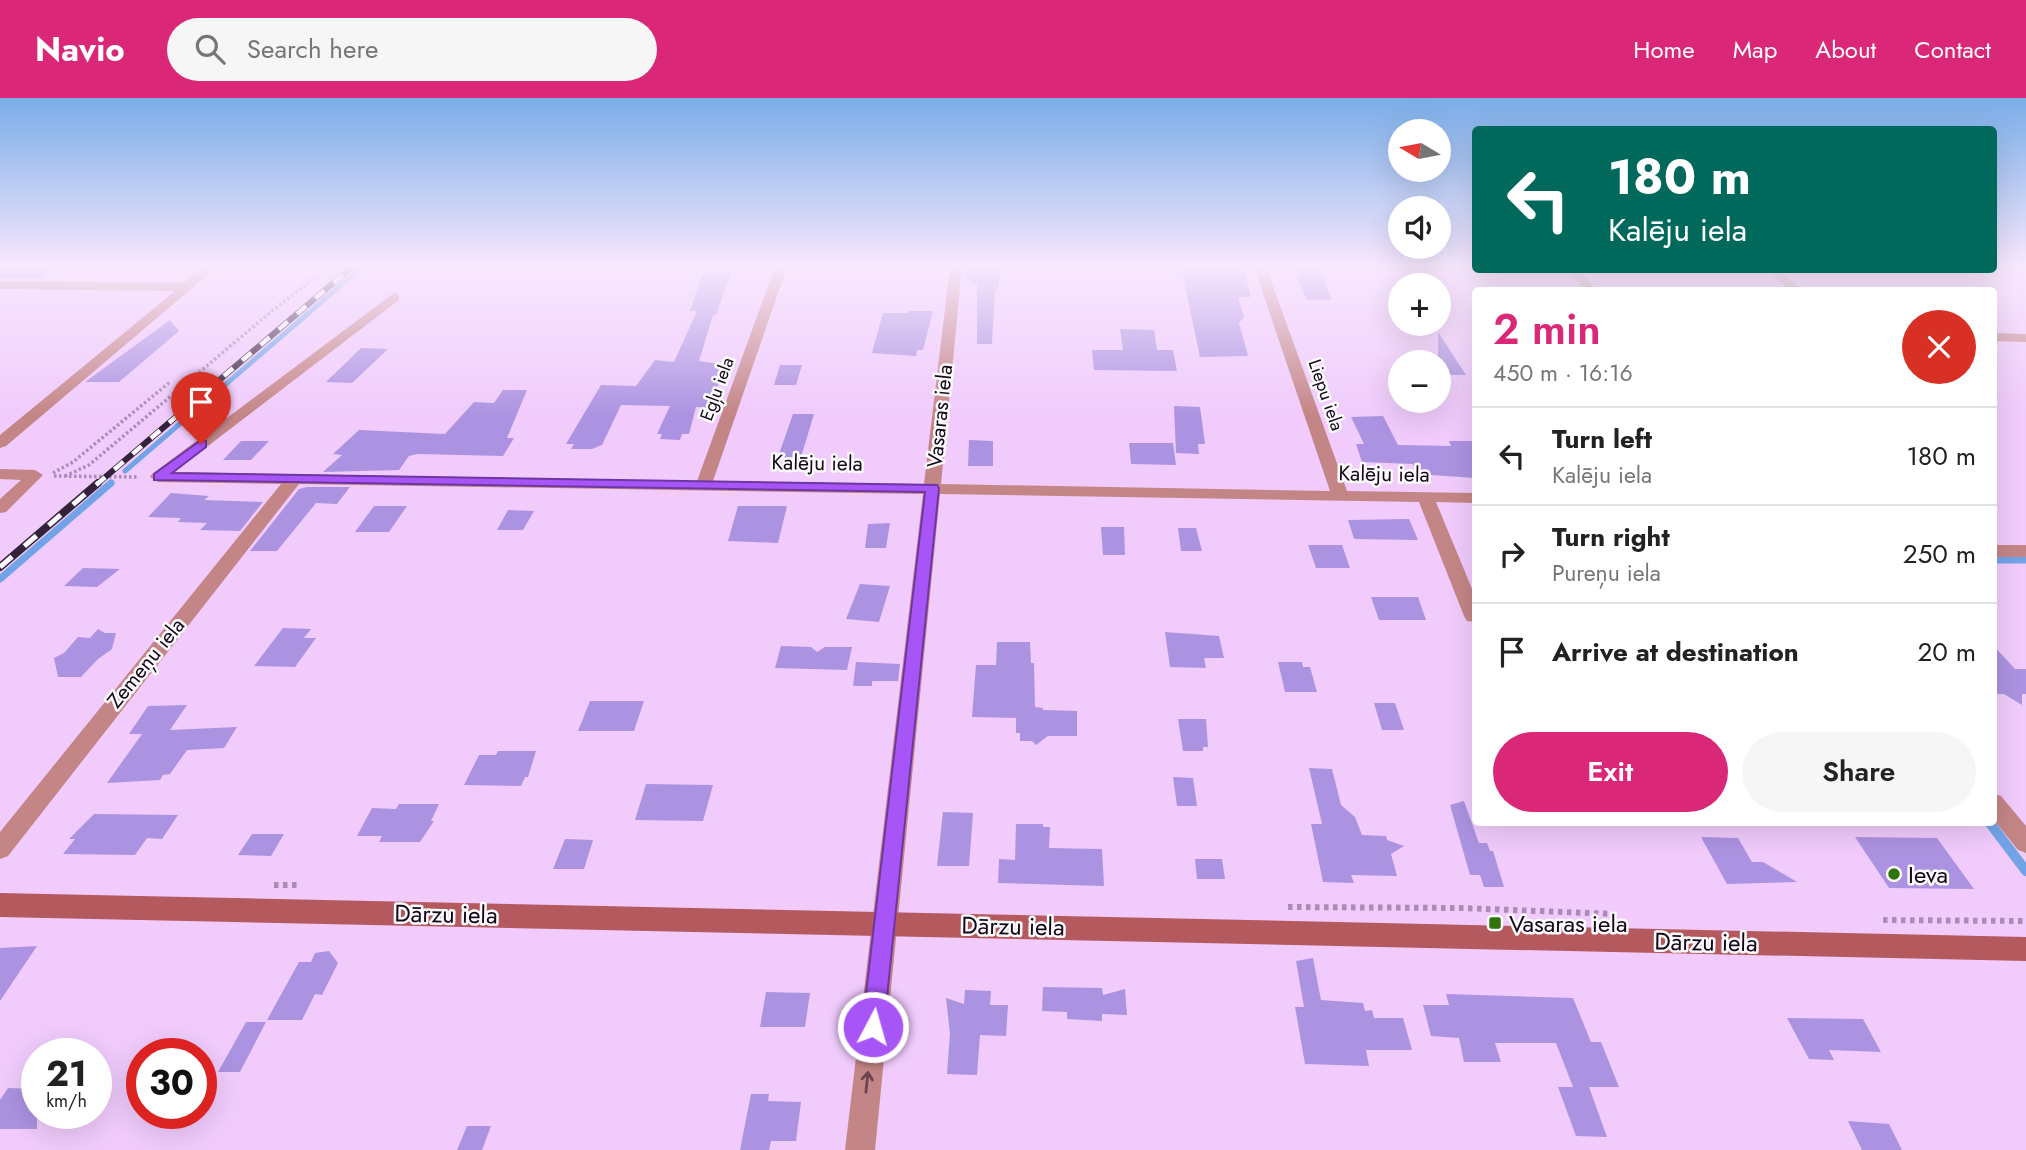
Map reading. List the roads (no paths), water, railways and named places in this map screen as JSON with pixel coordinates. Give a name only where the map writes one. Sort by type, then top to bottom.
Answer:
[{"type":"main road","name":"Dārzu iela","points":[[0,905],[2026,949]]},
{"type":"street","points":[[0,443],[153,316]]},
{"type":"street","name":"Kalēju iela","points":[[369,316],[158,477],[1472,498]]},
{"type":"street","name":"Egļu iela","points":[[704,484],[764,316]]},
{"type":"street","name":"Vasaras iela","points":[[860,1150],[951,316]]},
{"type":"street","name":"Liepu iela","points":[[1277,316],[1341,497]]},
{"type":"street","points":[[1997,337],[2026,338]]},
{"type":"street","points":[[0,474],[35,475],[0,508]]},
{"type":"street","name":"Zemeņu iela","points":[[0,849],[294,479]]},
{"type":"street","points":[[1425,497],[1472,610]]},
{"type":"street","points":[[1997,551],[2026,551]]},
{"type":"street","points":[[1997,807],[2026,844]]},
{"type":"waterway","points":[[125,471],[305,316]]},
{"type":"waterway","points":[[0,579],[111,483],[109,485]]},
{"type":"waterway","points":[[1997,560],[2026,560]]},
{"type":"waterway","points":[[1992,826],[2026,871]]},
{"type":"railway","points":[[96,485],[294,316]]},
{"type":"railway","points":[[0,567],[98,483]]},
{"type":"place","name":"Ieva","points":[[1894,874]]},
{"type":"place","name":"Vasaras iela","points":[[1495,923]]}]
